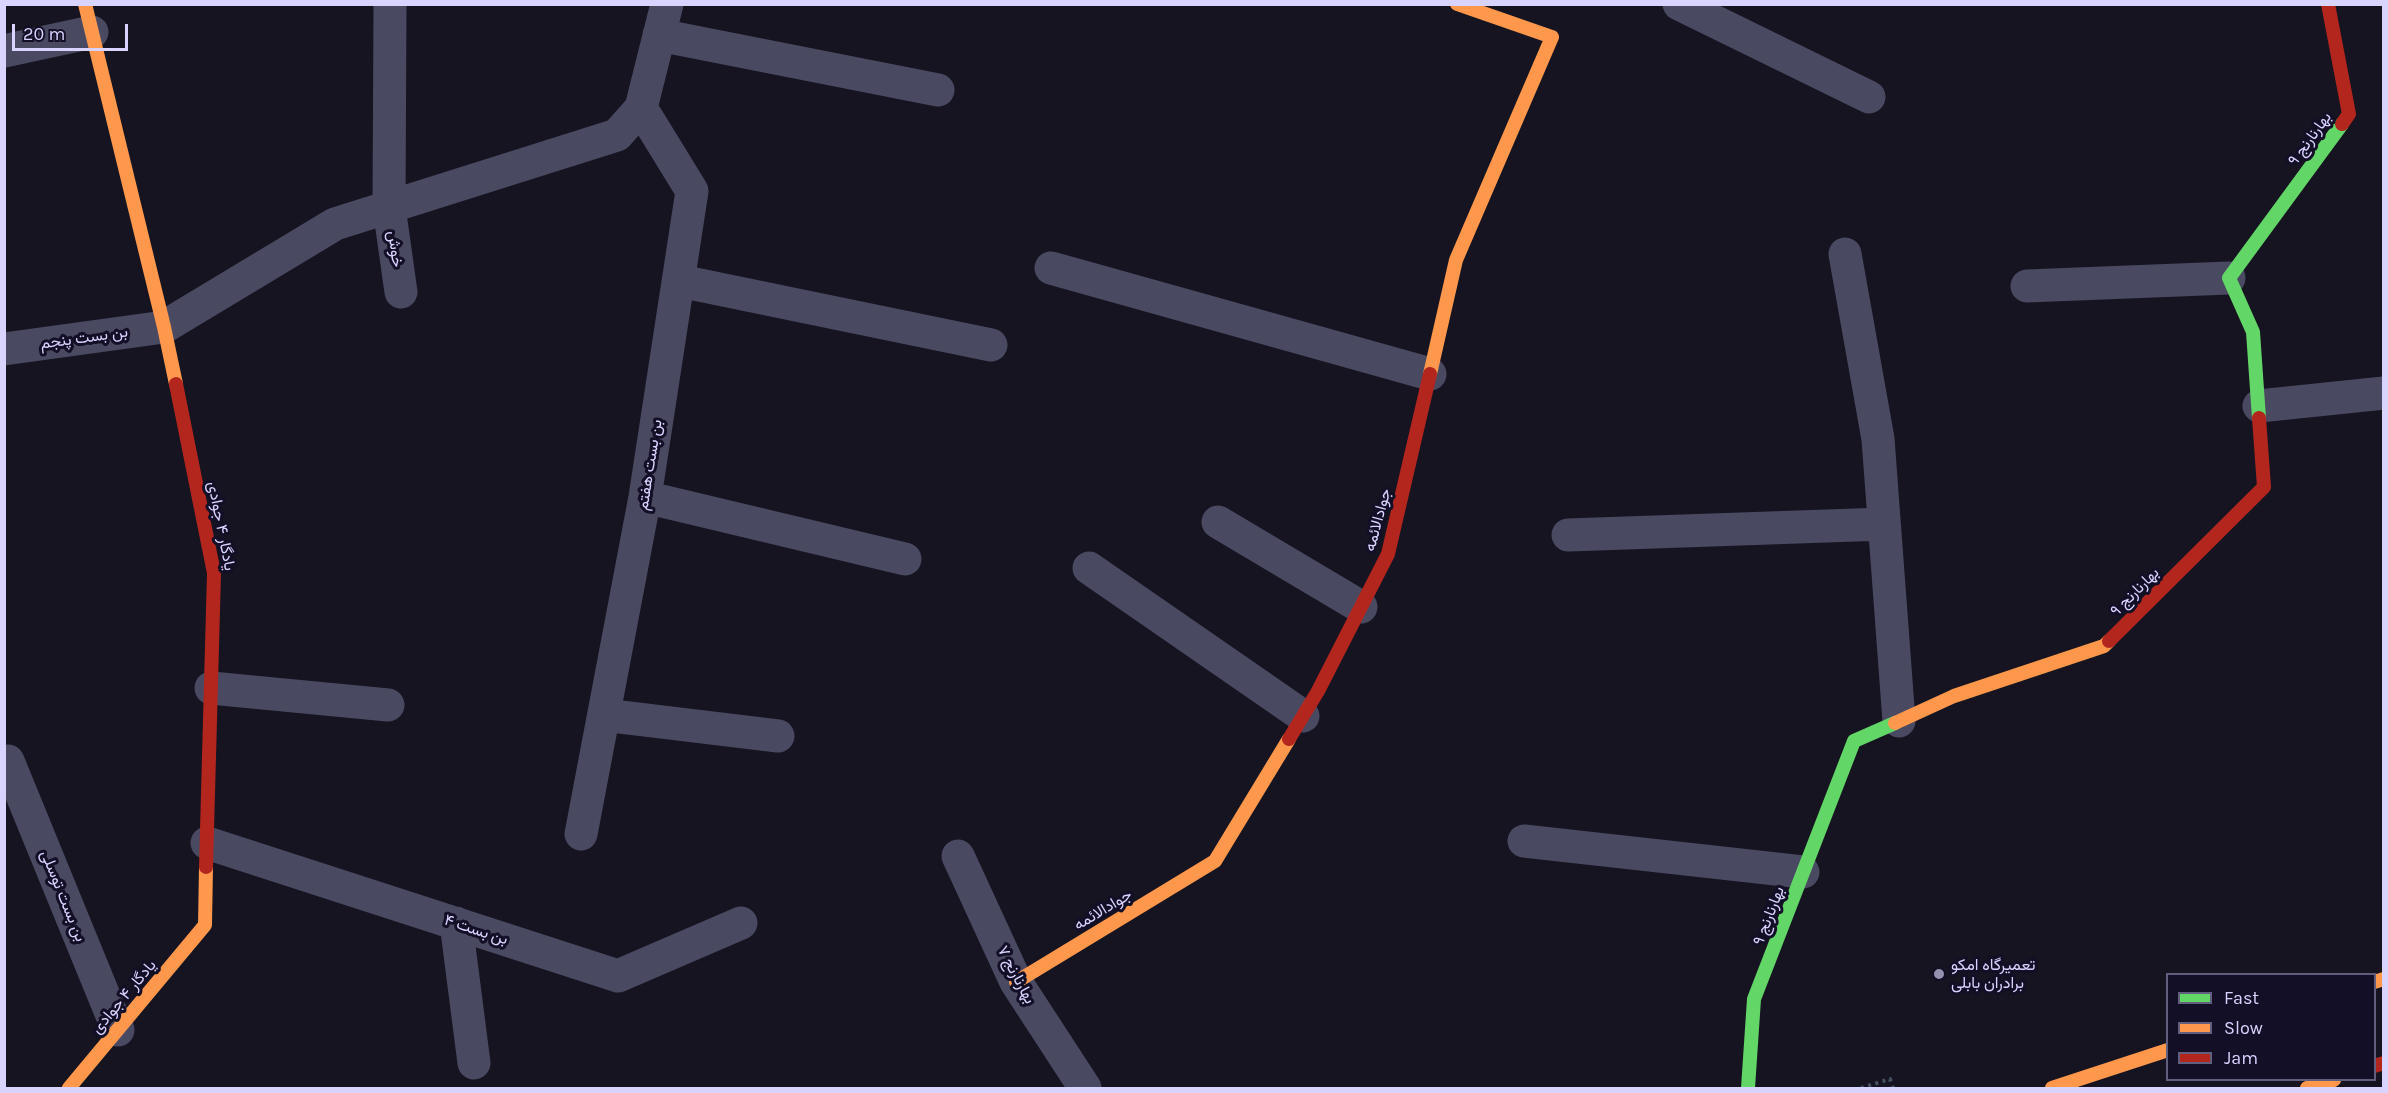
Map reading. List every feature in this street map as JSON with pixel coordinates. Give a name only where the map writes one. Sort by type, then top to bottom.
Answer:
[{"type":"main road","name":"جوادالائمه","points":[[1016,982],[1215,861],[1318,691],[1388,554],[1456,260],[1552,37],[1457,4]]},
{"type":"main road","name":"بهارنارنج ۹","points":[[1748,1089],[1754,999],[1854,741],[1954,696],[2104,646],[2264,487],[2253,332],[2229,278],[2349,114],[2328,4]]},
{"type":"main road","name":"یادگار ۴ جوادی","points":[[69,1089],[205,925],[214,573],[164,327],[89,18]]},
{"type":"main road","points":[[2052,1089],[2166,1051]]},
{"type":"main road","points":[[2307,1089],[2331,1081]]},
{"type":"street","name":"خوش","points":[[390,4],[389,207],[401,292]]},
{"type":"street","points":[[1679,4],[1869,97]]},
{"type":"street","points":[[4,51],[89,18]]},
{"type":"street","points":[[164,327],[335,224],[617,135],[641,108],[663,20],[938,90]]},
{"type":"street","name":"بن بست هفتم","points":[[581,834],[645,497],[680,281],[692,191],[641,108]]},
{"type":"street","points":[[1845,254],[1878,439],[1899,721]]},
{"type":"street","points":[[1051,268],[1430,374]]},
{"type":"street","points":[[2027,286],[2229,278]]},
{"type":"street","points":[[680,281],[991,345]]},
{"type":"street","name":"بن بست پنجم","points":[[4,349],[164,327]]},
{"type":"street","points":[[2259,406],[2384,393]]},
{"type":"street","points":[[645,497],[904,559]]},
{"type":"street","points":[[1218,522],[1361,607]]},
{"type":"street","points":[[1568,535],[1884,524]]},
{"type":"street","points":[[1089,568],[1303,716]]},
{"type":"street","points":[[211,688],[388,705]]},
{"type":"street","points":[[604,714],[778,736]]},
{"type":"street","name":"بن بست توسلی","points":[[8,761],[118,1030]]},
{"type":"street","points":[[1524,842],[1803,872]]},
{"type":"street","name":"بن بست ۴","points":[[207,843],[618,976],[741,923]]},
{"type":"street","name":"بهارنارنج ۷","points":[[958,856],[1016,982],[1085,1089]]},
{"type":"street","points":[[456,923],[474,1063]]},
{"type":"path","points":[[1861,1089],[1890,1079],[1893,1089]]},
{"type":"traffic: fast","points":[[2259,418],[2253,332],[2229,278],[2342,124]]},
{"type":"traffic: fast","points":[[1748,1088],[1754,999],[1854,741],[1895,723]]},
{"type":"traffic: slow","points":[[85,4],[176,384]]},
{"type":"traffic: slow","points":[[1430,374],[1456,260],[1552,37],[1457,4]]},
{"type":"traffic: slow","points":[[1895,723],[1954,696],[2104,646],[2109,641]]},
{"type":"traffic: slow","points":[[1016,982],[1215,861],[1289,739]]},
{"type":"traffic: slow","points":[[69,1088],[205,925],[206,867]]},
{"type":"traffic: slow","points":[[2376,981],[2384,979]]},
{"type":"traffic: slow","points":[[2052,1088],[2166,1051]]},
{"type":"traffic: slow","points":[[2307,1088],[2331,1081]]},
{"type":"traffic: jam","points":[[2328,4],[2349,114],[2342,124]]},
{"type":"traffic: jam","points":[[1289,739],[1318,691],[1388,554],[1430,374]]},
{"type":"traffic: jam","points":[[176,384],[214,573],[206,867]]},
{"type":"traffic: jam","points":[[2109,641],[2264,487],[2259,418]]},
{"type":"traffic: jam","points":[[2376,1065],[2384,1063]]},
{"type":"place","name":"تعمیرگاه امکو برادران بابلی","points":[[1939,974]]}]
